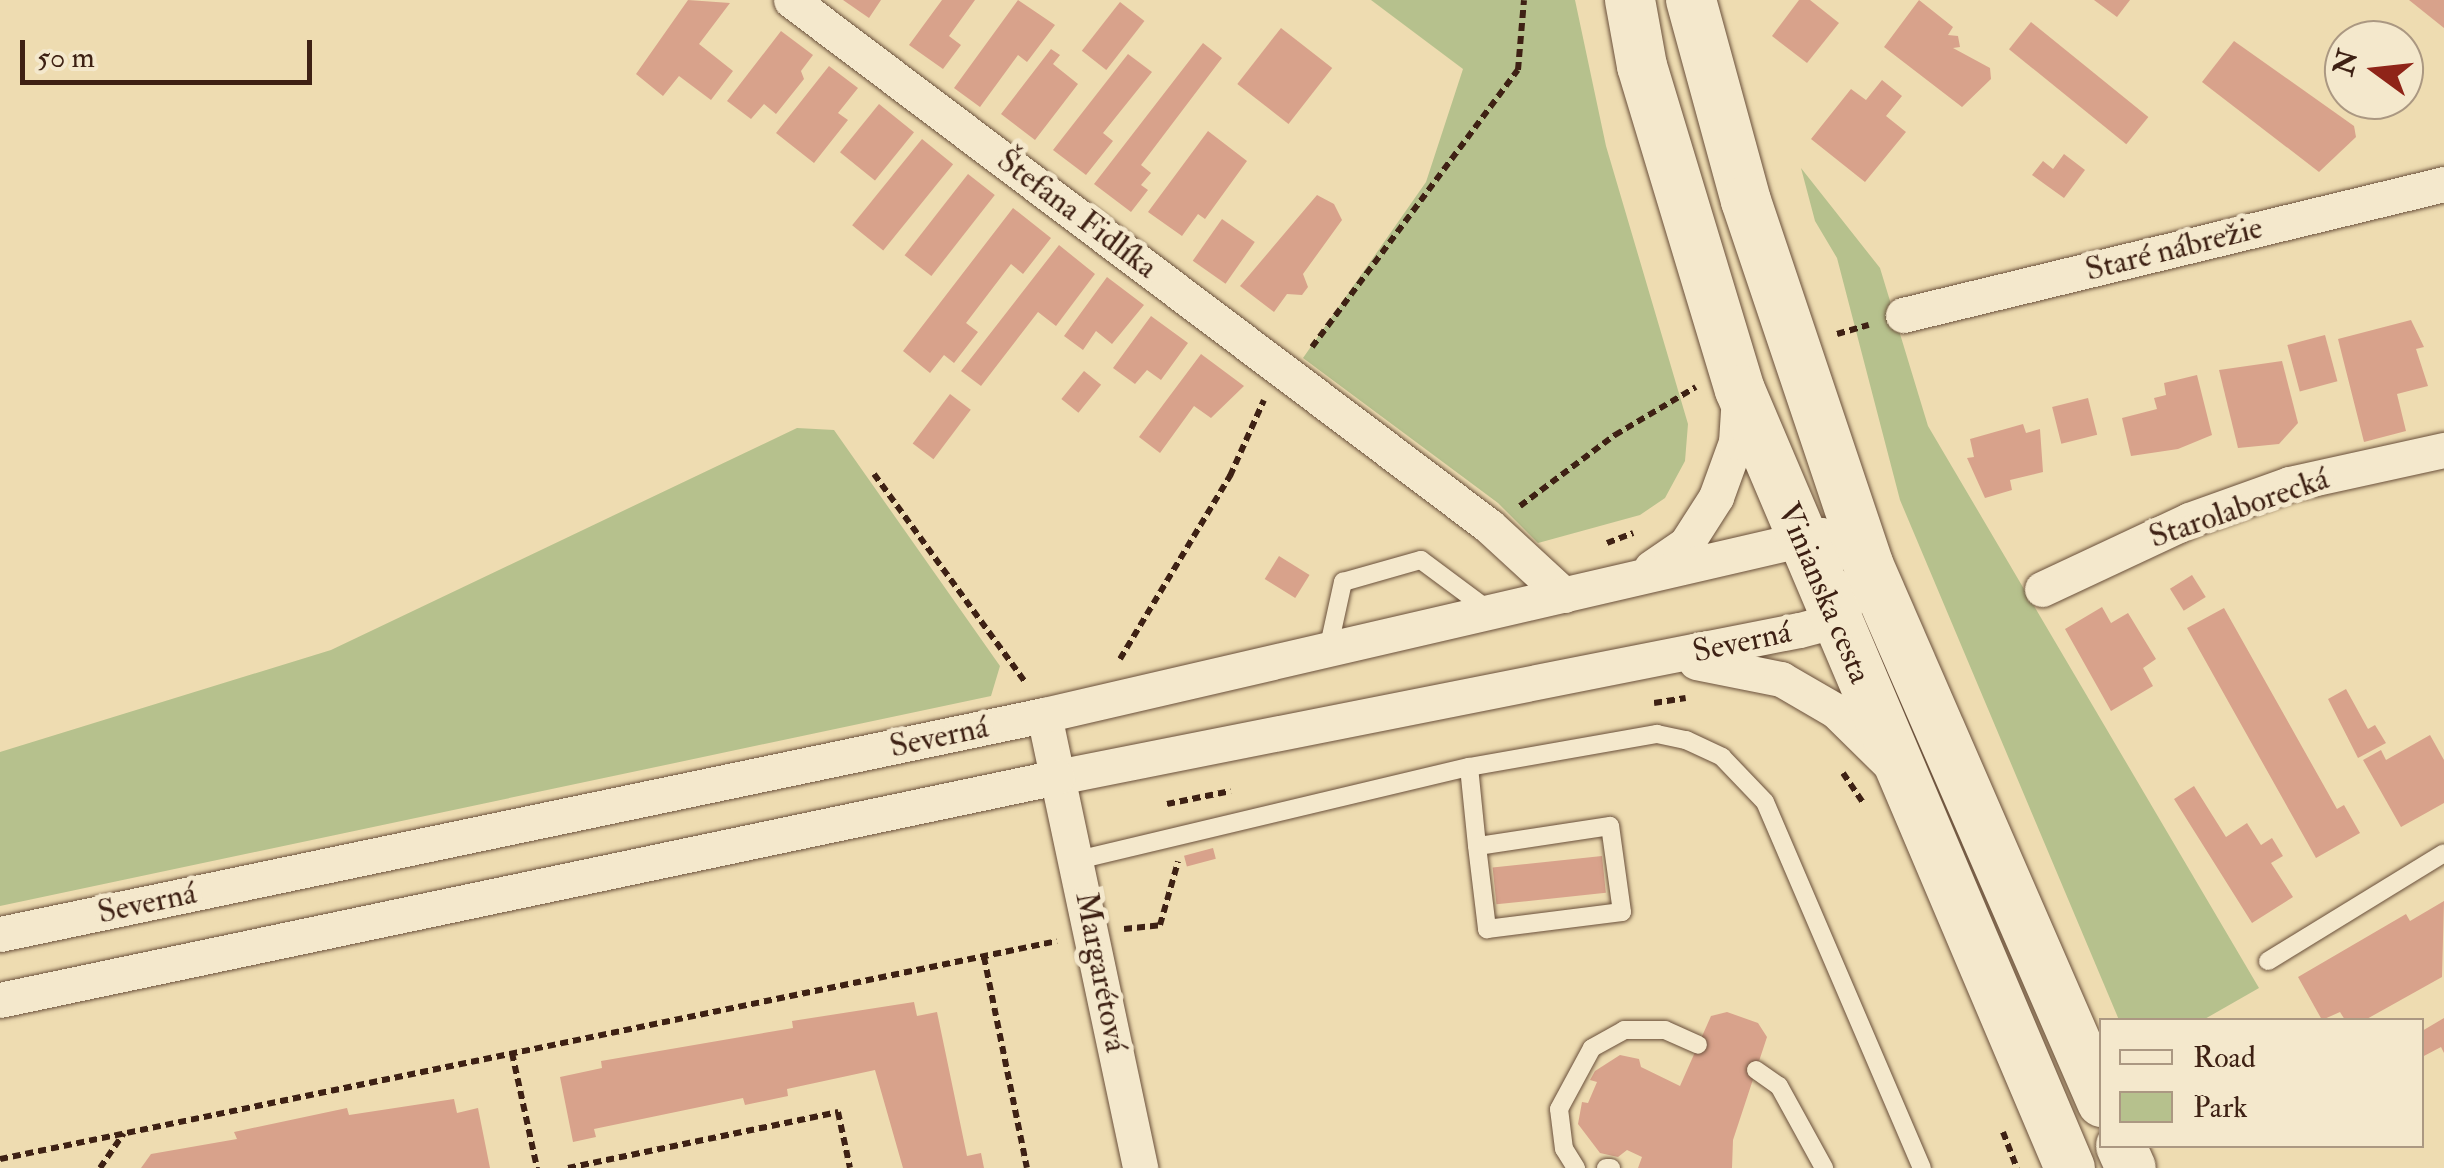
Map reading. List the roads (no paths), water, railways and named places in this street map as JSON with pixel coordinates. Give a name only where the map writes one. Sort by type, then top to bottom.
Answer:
[{"type":"main road","name":"Vinianska cesta","points":[[1630,0],[1642,66],[1724,392],[1837,620],[2070,1168]]},
{"type":"main road","name":"Vinianska cesta","points":[[1691,0],[1746,202],[1868,564],[2099,1095]]},
{"type":"street","name":"Štefana Fidlíka","points":[[791,0],[1489,526],[1564,596]]},
{"type":"street","name":"Staré nábrežie","points":[[1903,315],[2444,184]]},
{"type":"street","points":[[1633,580],[1686,544],[1716,497],[1736,442],[1724,392]]},
{"type":"street","name":"Starolaborecká","points":[[2042,590],[2190,520],[2289,484],[2444,450]]},
{"type":"street","name":"Severná","points":[[0,934],[1044,715],[1821,535],[1868,564]]},
{"type":"street","points":[[1837,620],[1868,564]]},
{"type":"street","name":"Severná","points":[[0,1000],[1158,757],[1655,661],[1837,620]]},
{"type":"street","points":[[1655,661],[1729,664],[1782,679],[1836,711],[1902,775]]},
{"type":"street","name":"Margarétová","points":[[1044,715],[1094,933],[1140,1168]]},
{"type":"lane","points":[[1328,650],[1342,582],[1420,560],[1491,612]]},
{"type":"lane","points":[[1078,860],[1469,767],[1657,734],[1722,757],[1764,802],[1922,1168]]},
{"type":"lane","points":[[1469,767],[1477,846],[1487,929],[1622,912],[1610,826],[1477,846]]},
{"type":"lane","points":[[2268,961],[2444,853]]},
{"type":"lane","points":[[1576,1168],[1564,1149],[1559,1109],[1592,1048],[1624,1030],[1665,1030],[1698,1045]]},
{"type":"lane","points":[[1756,1070],[1779,1086],[1824,1168]]}]
